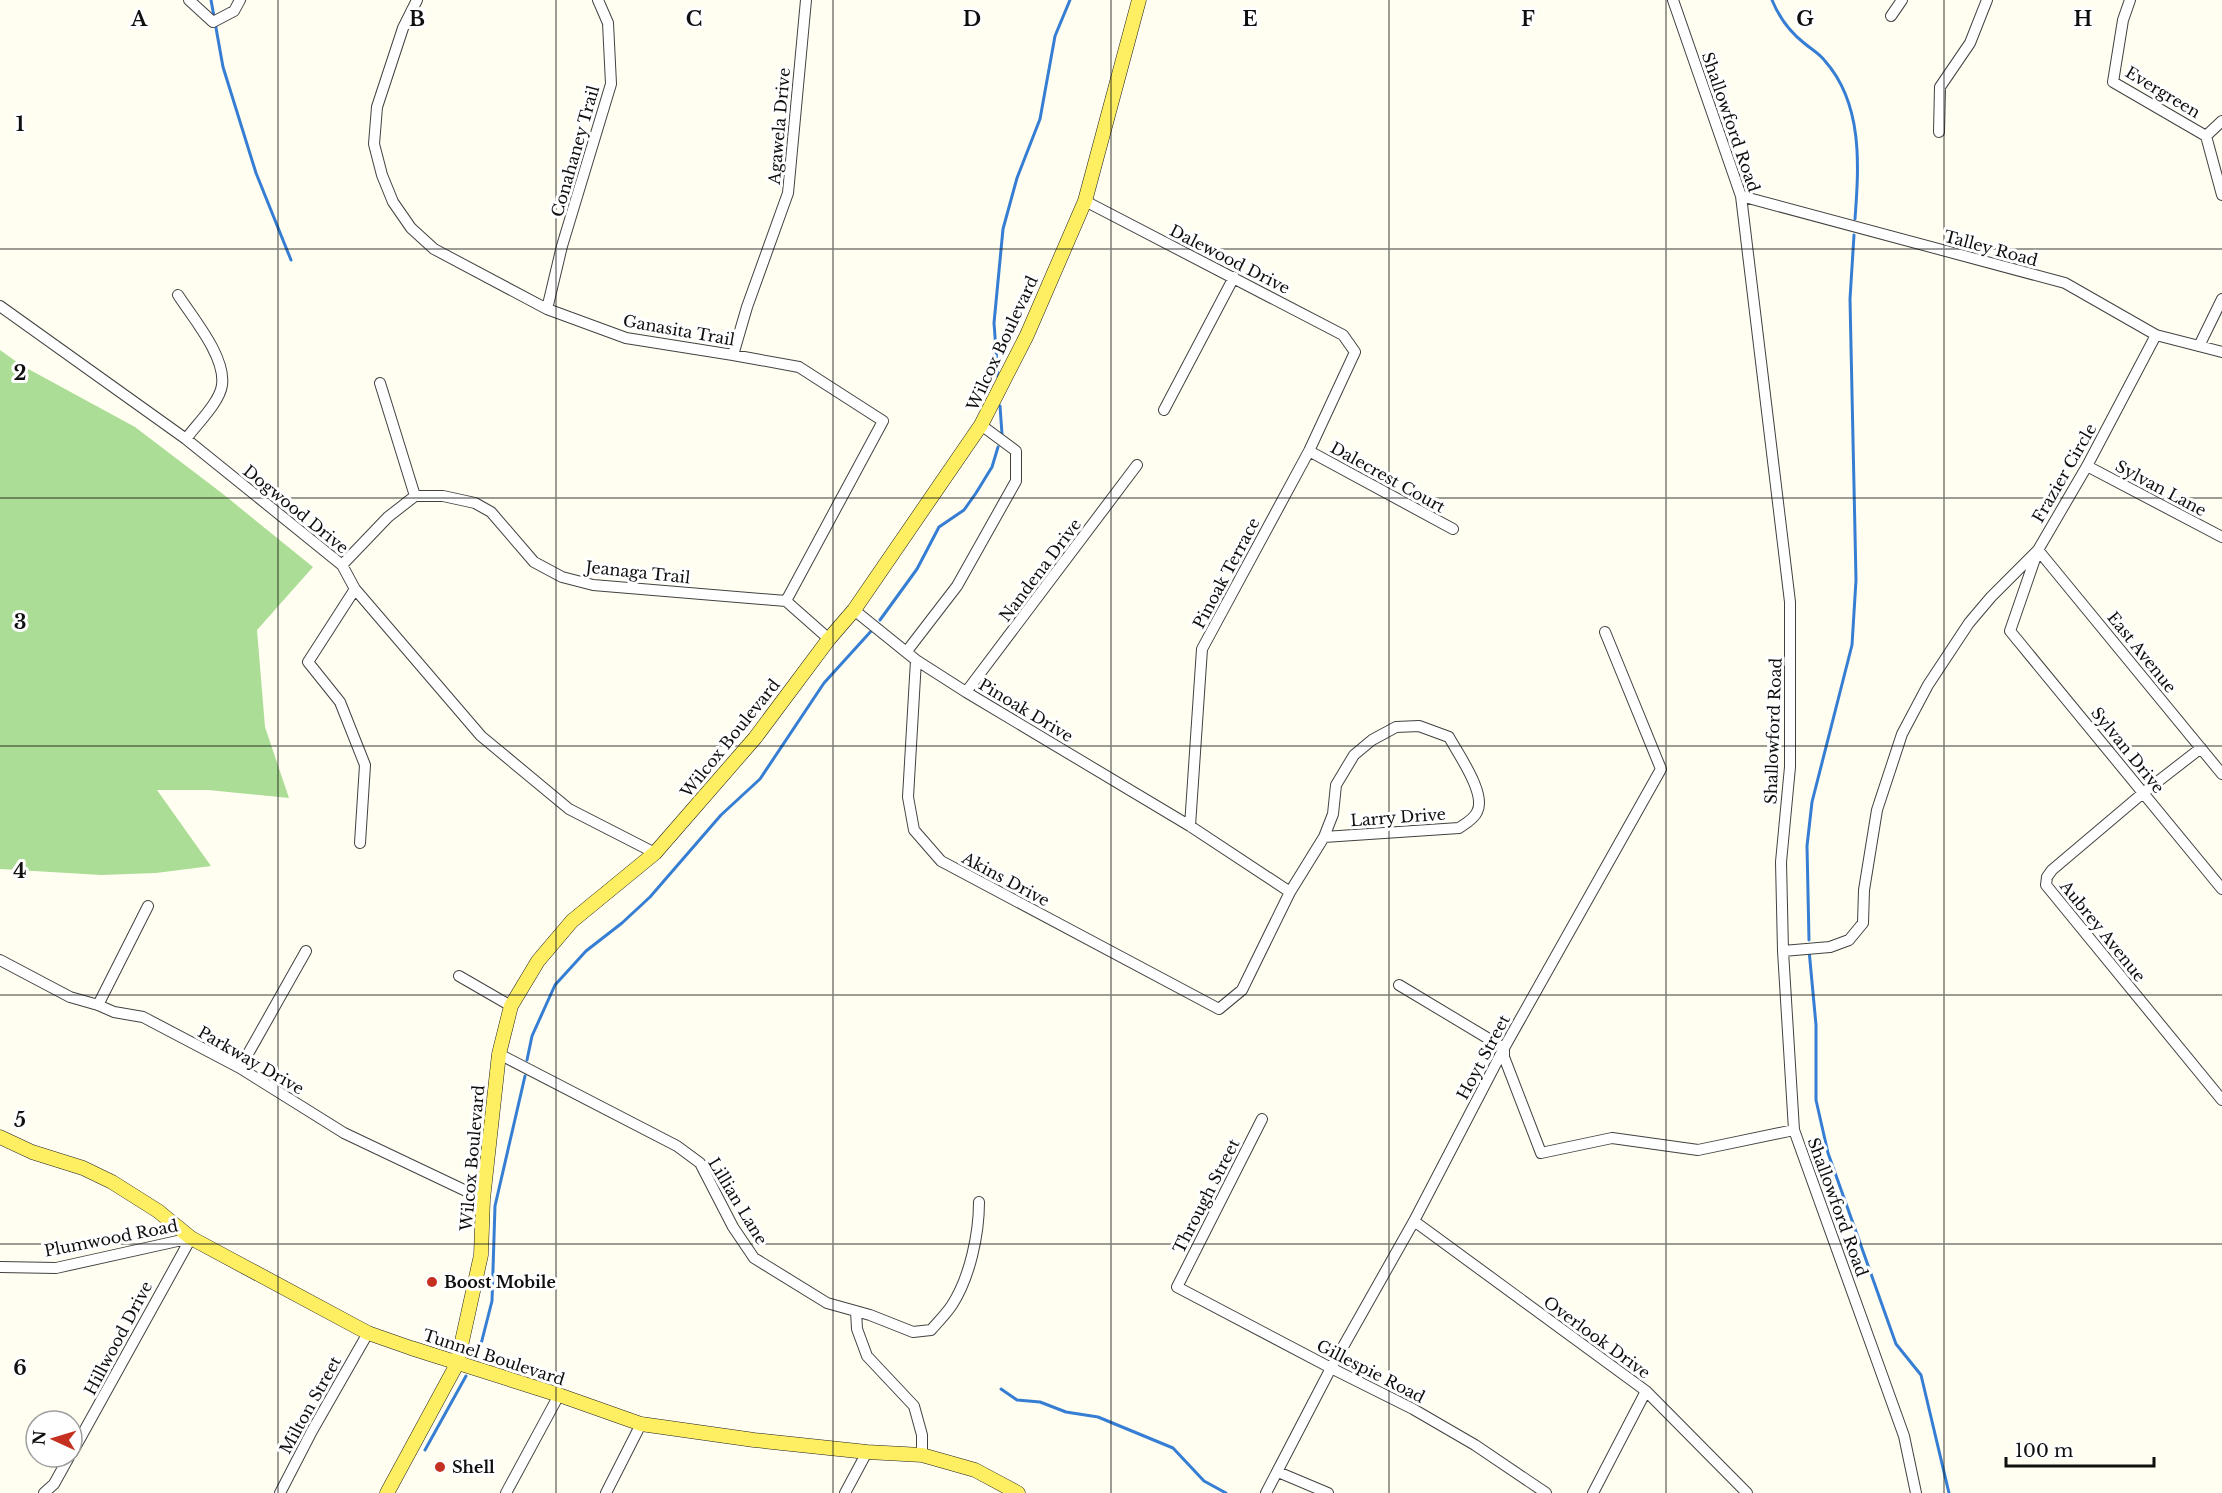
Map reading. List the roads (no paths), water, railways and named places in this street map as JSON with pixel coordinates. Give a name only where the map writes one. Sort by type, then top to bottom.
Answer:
[{"type":"main road","name":"Wilcox Boulevard","points":[[387,1493],[457,1364],[481,1255],[483,1199],[499,1054],[511,1006],[538,961],[572,921],[655,853],[755,738],[828,639],[854,610],[981,425],[1028,335],[1085,201],[1139,0]]},
{"type":"main road","name":"Tunnel Boulevard","points":[[0,1137],[32,1152],[83,1168],[112,1182],[158,1211],[191,1238],[369,1333],[457,1364],[558,1395],[641,1424],[754,1440],[867,1452],[922,1455],[975,1470],[1018,1493]]},
{"type":"street","points":[[189,0],[213,22],[234,11],[240,0]]},
{"type":"street","name":"Ganasita Trail","points":[[417,0],[403,28],[377,107],[374,144],[382,175],[393,202],[411,228],[434,249],[547,309],[626,338],[799,367],[883,421],[786,601]]},
{"type":"street","name":"Conahaney Trail","points":[[547,309],[562,246],[611,84],[608,23],[598,0]]},
{"type":"street","name":"Agawela Drive","points":[[733,355],[747,307],[789,193],[806,0]]},
{"type":"street","name":"Shallowford Road","points":[[1673,0],[1742,196],[1790,602],[1790,767],[1781,862],[1783,951],[1794,1130],[1904,1436],[1916,1493]]},
{"type":"street","points":[[1891,16],[1902,0]]},
{"type":"street","points":[[1939,132],[1940,87],[1970,43],[1987,0]]},
{"type":"street","name":"Evergreen","points":[[2130,0],[2123,20],[2113,82],[2206,136]]},
{"type":"street","points":[[2222,121],[2206,136],[2222,195]]},
{"type":"street","name":"Talley Road","points":[[1742,196],[2065,283],[2157,335],[2222,352]]},
{"type":"street","name":"Dalewood Drive","points":[[1085,201],[1342,335],[1355,352]]},
{"type":"street","points":[[1164,410],[1234,277]]},
{"type":"street","points":[[178,295],[218,359],[222,385],[216,400],[186,439]]},
{"type":"street","points":[[2199,346],[2222,299]]},
{"type":"street","name":"Dogwood Drive","points":[[0,306],[186,439],[342,565],[355,589],[481,736],[569,809],[655,853]]},
{"type":"street","name":"Frazier Circle","points":[[2010,631],[2038,550],[2087,466],[2157,335]]},
{"type":"street","name":"Pinoak Terrace","points":[[1190,826],[1202,649],[1309,451],[1355,352]]},
{"type":"street","points":[[342,565],[388,517],[415,496],[380,383]]},
{"type":"street","points":[[907,651],[957,586],[1016,481],[1016,451],[981,425]]},
{"type":"street","name":"Dalecrest Court","points":[[1309,451],[1453,529]]},
{"type":"street","name":"Nandena Drive","points":[[966,692],[1137,465]]},
{"type":"street","name":"Sylvan Lane","points":[[2087,466],[2222,537]]},
{"type":"street","name":"Jeanaga Trail","points":[[415,496],[443,496],[475,503],[491,512],[534,562],[562,577],[593,585],[786,601]]},
{"type":"street","points":[[1783,951],[1830,947],[1849,940],[1863,923],[1864,890],[1877,810],[1902,734],[1928,685],[1969,623],[1991,597],[2038,550]]},
{"type":"street","name":"East Avenue","points":[[2038,550],[2222,774]]},
{"type":"street","points":[[355,589],[308,662],[340,702],[365,765],[360,843]]},
{"type":"street","points":[[786,601],[828,639]]},
{"type":"street","name":"Pinoak Drive","points":[[854,610],[916,660],[1190,826],[1290,892]]},
{"type":"street","name":"Sylvan Drive","points":[[2010,631],[2222,889]]},
{"type":"street","name":"Hoyt Street","points":[[1266,1493],[1331,1368],[1414,1221],[1504,1048],[1660,769],[1605,632]]},
{"type":"street","name":"Akins Drive","points":[[916,660],[908,797],[914,830],[941,861],[1219,1009],[1242,990]]},
{"type":"street","name":"Larry Drive","points":[[1242,990],[1290,892],[1324,837],[1333,814],[1336,785],[1354,755],[1372,740],[1396,727],[1419,726],[1449,737],[1478,792],[1478,811],[1473,818],[1459,828],[1324,837]]},
{"type":"street","points":[[2143,793],[2201,748]]},
{"type":"street","name":"Aubrey Avenue","points":[[2143,793],[2052,870],[2047,877],[2046,885],[2222,1100]]},
{"type":"street","points":[[98,1005],[148,906]]},
{"type":"street","points":[[240,1068],[306,951]]},
{"type":"street","name":"Parkway Drive","points":[[0,960],[70,997],[114,1012],[143,1017],[240,1068],[344,1132],[483,1199]]},
{"type":"street","points":[[459,976],[511,1006]]},
{"type":"street","points":[[1399,985],[1504,1048],[1504,1057],[1541,1153],[1612,1138],[1698,1150],[1794,1130]]},
{"type":"street","name":"Lillian Lane","points":[[499,1054],[677,1146],[700,1163],[733,1227],[754,1258],[827,1303],[870,1315],[913,1332],[931,1330],[952,1304],[968,1267],[979,1229],[979,1202]]},
{"type":"street","name":"Through Street","points":[[1177,1287],[1262,1119]]},
{"type":"street","name":"Overlook Drive","points":[[1414,1221],[1646,1391],[1747,1493]]},
{"type":"street","name":"Plumwood Road","points":[[0,1267],[56,1268],[191,1238]]},
{"type":"street","name":"Hillwood Drive","points":[[84,1431],[191,1238]]},
{"type":"street","name":"Gillespie Road","points":[[1177,1287],[1331,1368],[1413,1408],[1475,1445],[1546,1493]]},
{"type":"street","points":[[856,1311],[856,1329],[867,1356],[914,1406],[922,1435],[922,1455]]},
{"type":"street","name":"Milton Street","points":[[280,1493],[312,1431],[369,1333]]},
{"type":"street","points":[[1593,1493],[1646,1391]]},
{"type":"street","points":[[506,1493],[558,1395]]},
{"type":"street","points":[[606,1493],[641,1424]]},
{"type":"street","points":[[845,1493],[867,1452]]},
{"type":"street","points":[[44,1493],[54,1484],[62,1469]]},
{"type":"street","points":[[1278,1472],[1328,1493]]},
{"type":"waterway","points":[[211,0],[223,67],[256,173],[291,260]]},
{"type":"waterway","points":[[998,377],[994,323],[1003,229],[1017,178],[1040,119],[1055,36],[1070,0]]},
{"type":"waterway","points":[[1772,0],[1790,29],[1825,61],[1846,96],[1856,136],[1855,219]]},
{"type":"waterway","points":[[1809,940],[1807,846],[1812,802],[1852,645],[1856,580],[1850,299],[1854,235]]},
{"type":"waterway","points":[[1000,406],[1002,434]]},
{"type":"waterway","points":[[880,620],[917,569],[939,527],[964,510],[976,493],[992,467],[998,447]]},
{"type":"waterway","points":[[527,1060],[532,1036],[555,985],[586,951],[622,923],[650,897],[721,815],[760,779],[824,683],[873,629]]},
{"type":"waterway","points":[[1809,950],[1816,1025],[1816,1100],[1828,1153],[1896,1344],[1921,1375],[1949,1493]]},
{"type":"waterway","points":[[474,1360],[480,1348],[492,1301],[495,1206],[525,1076]]},
{"type":"waterway","points":[[425,1450],[466,1376]]},
{"type":"waterway","points":[[1001,1389],[1017,1400],[1040,1402],[1066,1412],[1098,1417],[1173,1448],[1204,1481],[1226,1493]]},
{"type":"place","name":"Boost Mobile","points":[[432,1282]]},
{"type":"place","name":"Shell","points":[[440,1467]]}]
